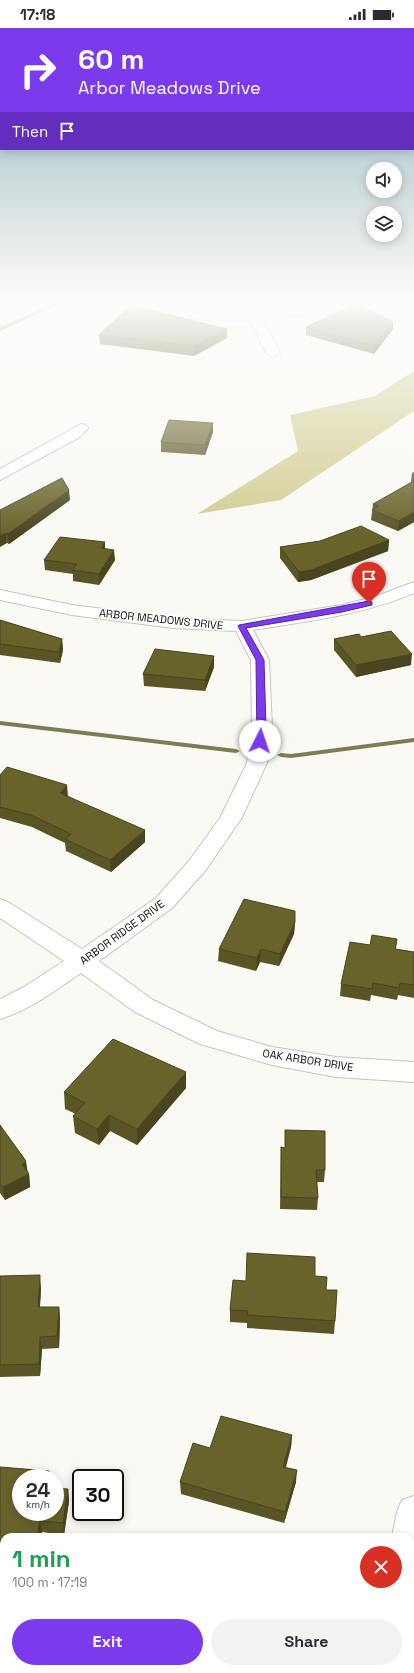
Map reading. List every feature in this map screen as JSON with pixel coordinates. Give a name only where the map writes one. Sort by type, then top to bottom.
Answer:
[{"type":"street","points":[[0,475],[75,434],[81,428]]},
{"type":"street","name":"ARBOR MEADOWS DRIVE","points":[[0,595],[80,611],[173,622],[242,626],[342,610],[383,600],[414,587]]},
{"type":"street","name":"ARBOR RIDGE DRIVE","points":[[0,1010],[33,993],[82,961],[164,903],[197,866],[230,819],[257,763],[262,729],[260,660],[242,626]]},
{"type":"street","name":"OAK ARBOR DRIVE","points":[[0,907],[82,961],[144,1006],[209,1038],[279,1058],[336,1067],[414,1072]]},
{"type":"street","points":[[410,1533],[414,1512]]},
{"type":"shaded area","points":[[399,381],[414,381],[414,411],[281,500],[197,514],[298,451],[290,415],[375,396]]},
{"type":"building","points":[[169,420],[213,423],[205,445],[161,442]]},
{"type":"building","points":[[62,478],[69,490],[8,534],[6,533],[0,536],[0,510]]},
{"type":"building","points":[[414,481],[414,512],[399,521],[372,510],[379,506],[373,504]]},
{"type":"building","points":[[361,526],[389,540],[311,570],[299,572],[280,547],[320,541]]},
{"type":"building","points":[[60,537],[105,542],[101,548],[114,550],[99,574],[72,570],[77,564],[44,560]]},
{"type":"building","points":[[0,620],[62,639],[59,652],[0,644]]},
{"type":"building","points":[[391,631],[412,654],[356,665],[334,639],[359,634],[361,637]]},
{"type":"building","points":[[155,649],[214,656],[205,680],[143,674]]},
{"type":"building","points":[[7,767],[67,785],[60,793],[145,830],[110,860],[65,839],[71,834],[31,815],[0,807],[0,775]]},
{"type":"building","points":[[244,899],[295,911],[295,922],[280,954],[261,949],[257,958],[219,949]]},
{"type":"building","points":[[372,935],[397,939],[395,949],[414,952],[414,985],[400,983],[399,988],[373,983],[372,989],[341,984],[350,942],[370,945]]},
{"type":"building","points":[[113,1039],[186,1072],[137,1129],[109,1115],[97,1129],[73,1116],[85,1103],[64,1092]]},
{"type":"building","points":[[0,1125],[26,1161],[22,1164],[29,1174],[3,1187],[0,1183]]},
{"type":"building","points":[[285,1130],[325,1131],[325,1170],[316,1170],[318,1198],[281,1197],[281,1147],[285,1148]]},
{"type":"building","points":[[247,1253],[315,1257],[315,1276],[327,1277],[326,1290],[337,1290],[335,1321],[247,1315],[248,1311],[230,1310],[233,1280],[246,1281]]},
{"type":"building","points":[[40,1275],[38,1307],[59,1307],[57,1336],[40,1337],[39,1364],[0,1365],[0,1276]]},
{"type":"building","points":[[221,1416],[292,1435],[283,1467],[297,1470],[285,1512],[180,1482],[193,1443],[210,1448]]},
{"type":"building","points":[[0,1467],[24,1469],[12,1469],[12,1521],[40,1521],[38,1533],[0,1533]]},
{"type":"building","points":[[64,1489],[68,1489],[64,1516]]},
{"type":"building","points":[[40,1521],[63,1521],[63,1523]]},
{"type":"waterway","points":[[0,723],[236,751]]},
{"type":"waterway","points":[[281,755],[291,756],[414,740]]},
{"type":"route","points":[[260,741],[262,729],[260,660],[242,626],[342,610],[369,603]]}]
